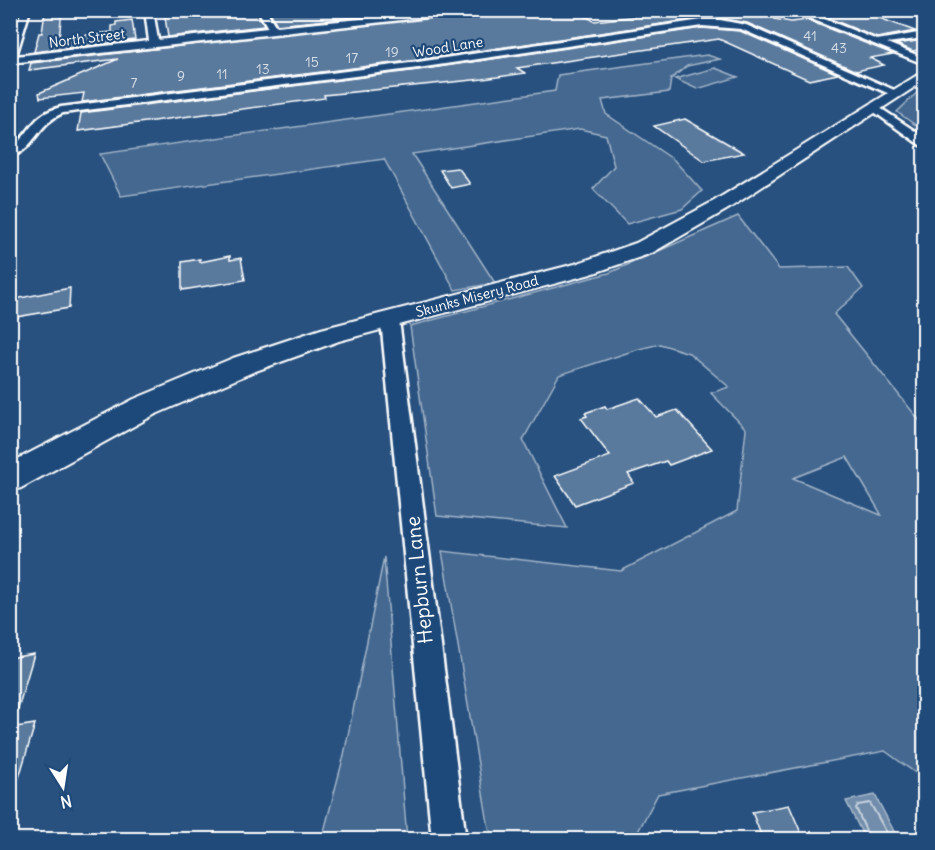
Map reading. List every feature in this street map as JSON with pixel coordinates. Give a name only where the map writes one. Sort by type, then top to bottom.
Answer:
[{"type":"main road","name":"Skunks Misery Road","points":[[10,479],[144,407],[243,364],[330,335],[583,269],[644,248],[720,205],[924,75]]},
{"type":"street","points":[[10,60],[26,10]]},
{"type":"street","points":[[149,10],[154,43]]},
{"type":"street","points":[[262,10],[273,30]]},
{"type":"street","points":[[384,10],[393,20]]},
{"type":"street","name":"North Street","points":[[10,60],[273,30],[488,10]]},
{"type":"street","points":[[793,10],[924,61]]},
{"type":"street","points":[[806,15],[842,10]]},
{"type":"street","name":"Wood Lane","points":[[10,153],[27,143],[41,119],[61,110],[418,65],[712,23],[732,24],[751,30],[896,93]]},
{"type":"street","points":[[876,42],[924,35]]},
{"type":"street","points":[[874,107],[924,142]]},
{"type":"street","name":"Hepburn Lane","points":[[390,320],[448,840]]},
{"type":"shaded area","points":[[707,55],[720,59],[687,66],[671,79],[669,92],[602,100],[606,114],[674,160],[702,191],[682,209],[627,224],[593,189],[614,166],[606,135],[580,129],[412,154],[495,283],[455,290],[384,159],[121,196],[100,154],[555,91],[558,75]]},
{"type":"shaded area","points":[[715,68],[738,77],[697,89],[675,79]]},
{"type":"shaded area","points":[[924,86],[924,131],[897,112]]},
{"type":"shaded area","points":[[738,216],[779,269],[848,267],[863,288],[834,314],[924,426],[924,779],[885,751],[658,794],[634,839],[498,839],[489,829],[442,551],[621,571],[737,511],[746,429],[711,393],[729,387],[689,353],[660,344],[639,349],[559,375],[523,440],[567,528],[437,516],[410,326],[609,273]],"holes":[[[847,457],[881,515],[793,478]]]},
{"type":"shaded area","points":[[384,557],[407,839],[322,839],[344,755]]},
{"type":"water","points":[[875,795],[898,839],[865,839],[846,801]]},
{"type":"building","points":[[164,10],[256,10],[264,26],[168,37]]},
{"type":"building","points":[[269,10],[427,10],[277,25]]},
{"type":"building","points":[[494,10],[575,10],[594,21],[691,10],[774,10],[775,19],[791,22],[807,20],[893,54],[870,58],[884,65],[856,71],[747,23],[720,18],[702,18],[418,60],[82,102],[84,93],[40,98],[39,93],[118,59],[29,70],[31,63]]},
{"type":"building","points":[[62,11],[59,38],[112,32],[112,26],[116,25],[116,22],[132,20],[135,40],[34,52],[39,33],[42,33],[45,12]]},
{"type":"building","points":[[866,13],[915,31],[877,38],[826,17]]},
{"type":"building","points":[[702,28],[740,31],[838,74],[809,80],[719,39],[517,68],[525,73],[324,95],[325,98],[78,131],[81,113],[418,70]]},
{"type":"building","points":[[924,40],[924,49],[913,51],[896,44]]},
{"type":"building","points":[[685,119],[744,153],[704,161],[654,126]]},
{"type":"building","points":[[457,168],[470,184],[451,188],[440,170]]},
{"type":"building","points":[[230,256],[230,260],[241,258],[245,280],[182,290],[182,262],[200,259],[200,262]]},
{"type":"building","points":[[70,288],[69,308],[10,318],[10,300]]},
{"type":"building","points":[[639,398],[656,417],[677,410],[712,449],[669,465],[666,461],[628,474],[634,483],[575,505],[555,476],[610,456],[581,418],[587,416],[585,413],[605,406],[607,409]]},
{"type":"building","points":[[34,654],[15,719],[10,718],[10,658]]},
{"type":"building","points":[[35,724],[15,791],[10,790],[10,728]]},
{"type":"building","points":[[789,805],[804,840],[763,840],[752,812]]}]
